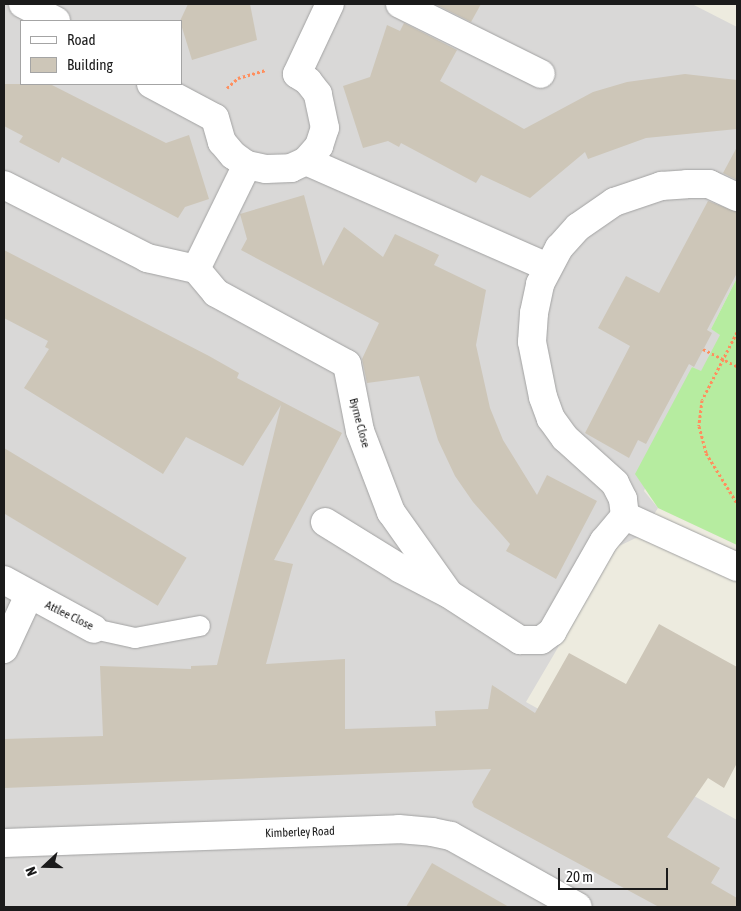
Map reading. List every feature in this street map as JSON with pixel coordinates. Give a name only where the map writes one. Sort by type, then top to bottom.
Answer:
[{"type":"street","points":[[23,4],[54,20]]},
{"type":"street","points":[[153,85],[214,118],[222,142],[233,155],[248,165],[277,170],[306,161],[319,146],[325,128],[318,94],[308,81],[297,74],[330,4]]},
{"type":"street","points":[[400,4],[541,74]]},
{"type":"street","points":[[306,161],[548,267]]},
{"type":"street","points":[[4,184],[147,258],[196,269],[248,165]]},
{"type":"street","points":[[737,197],[710,184],[661,186],[614,202],[578,227],[558,248],[548,267],[534,313],[532,342],[543,397],[552,420],[565,438],[615,483],[623,499],[625,516],[737,567]]},
{"type":"street","name":"Byrne Close","points":[[196,269],[216,293],[347,364],[360,432],[391,512],[449,594],[520,640],[541,640],[552,632],[604,541],[625,516]]},
{"type":"street","points":[[326,522],[401,569],[449,594]]},
{"type":"street","name":"Attlee Close","points":[[4,580],[28,595],[94,629]]},
{"type":"street","points":[[4,649],[28,595]]},
{"type":"street","name":"Kimberley Road","points":[[4,843],[399,829],[432,832],[452,836],[578,907]]},
{"type":"lane","name":"Attlee Close","points":[[94,629],[135,638],[200,626]]},
{"type":"path","points":[[214,118],[224,91],[238,78],[258,71],[277,69],[297,74]]},
{"type":"path","points":[[737,332],[702,400],[699,426],[706,453],[737,503]]},
{"type":"path","points":[[703,349],[737,366]]},
{"type":"shaded area","points":[[4,4],[692,4],[737,27],[737,278],[711,329],[721,335],[701,372],[692,367],[644,491],[658,508],[640,536],[617,547],[526,702],[737,820],[737,907],[4,907]]},
{"type":"green space","points":[[737,278],[737,545],[658,508],[635,474],[692,367],[701,371],[720,335],[711,329]]},
{"type":"building","points":[[188,4],[250,4],[257,40],[192,60],[180,20]]},
{"type":"building","points":[[435,4],[481,4],[471,22]]},
{"type":"building","points":[[404,23],[457,50],[440,81],[524,129],[593,92],[627,82],[685,74],[737,80],[737,129],[646,138],[588,159],[585,152],[530,198],[481,175],[476,183],[401,143],[399,147],[388,141],[363,148],[343,86],[370,77],[387,25],[400,31]]},
{"type":"building","points":[[4,84],[52,85],[166,143],[189,135],[209,199],[185,207],[178,218],[62,157],[59,163],[19,142],[23,136],[4,126]]},
{"type":"building","points":[[737,147],[737,180],[723,173]]},
{"type":"building","points":[[304,195],[323,266],[344,227],[383,257],[395,234],[439,255],[434,265],[486,290],[476,345],[490,408],[503,440],[537,495],[547,475],[597,501],[556,579],[506,551],[510,544],[473,502],[455,476],[438,440],[419,376],[367,383],[362,359],[379,323],[241,250],[247,239],[240,214]]},
{"type":"building","points":[[708,201],[737,212],[737,273],[707,330],[712,333],[694,367],[689,364],[646,444],[638,440],[629,458],[585,433],[630,346],[598,328],[626,276],[659,293]]},
{"type":"building","points":[[4,250],[209,356],[239,373],[237,378],[342,433],[274,560],[293,564],[266,664],[345,659],[345,729],[436,726],[435,711],[488,709],[492,685],[535,713],[569,653],[626,684],[659,624],[737,667],[737,763],[724,788],[708,778],[667,837],[720,868],[711,883],[737,898],[737,907],[659,907],[474,807],[472,802],[491,769],[4,788],[4,739],[103,736],[100,666],[191,669],[191,666],[217,665],[281,405],[243,466],[186,437],[163,474],[24,388],[49,349],[45,347],[48,341],[4,318]]},
{"type":"building","points":[[4,448],[187,558],[158,606],[4,513]]},
{"type":"building","points":[[432,863],[509,907],[406,907]]}]
